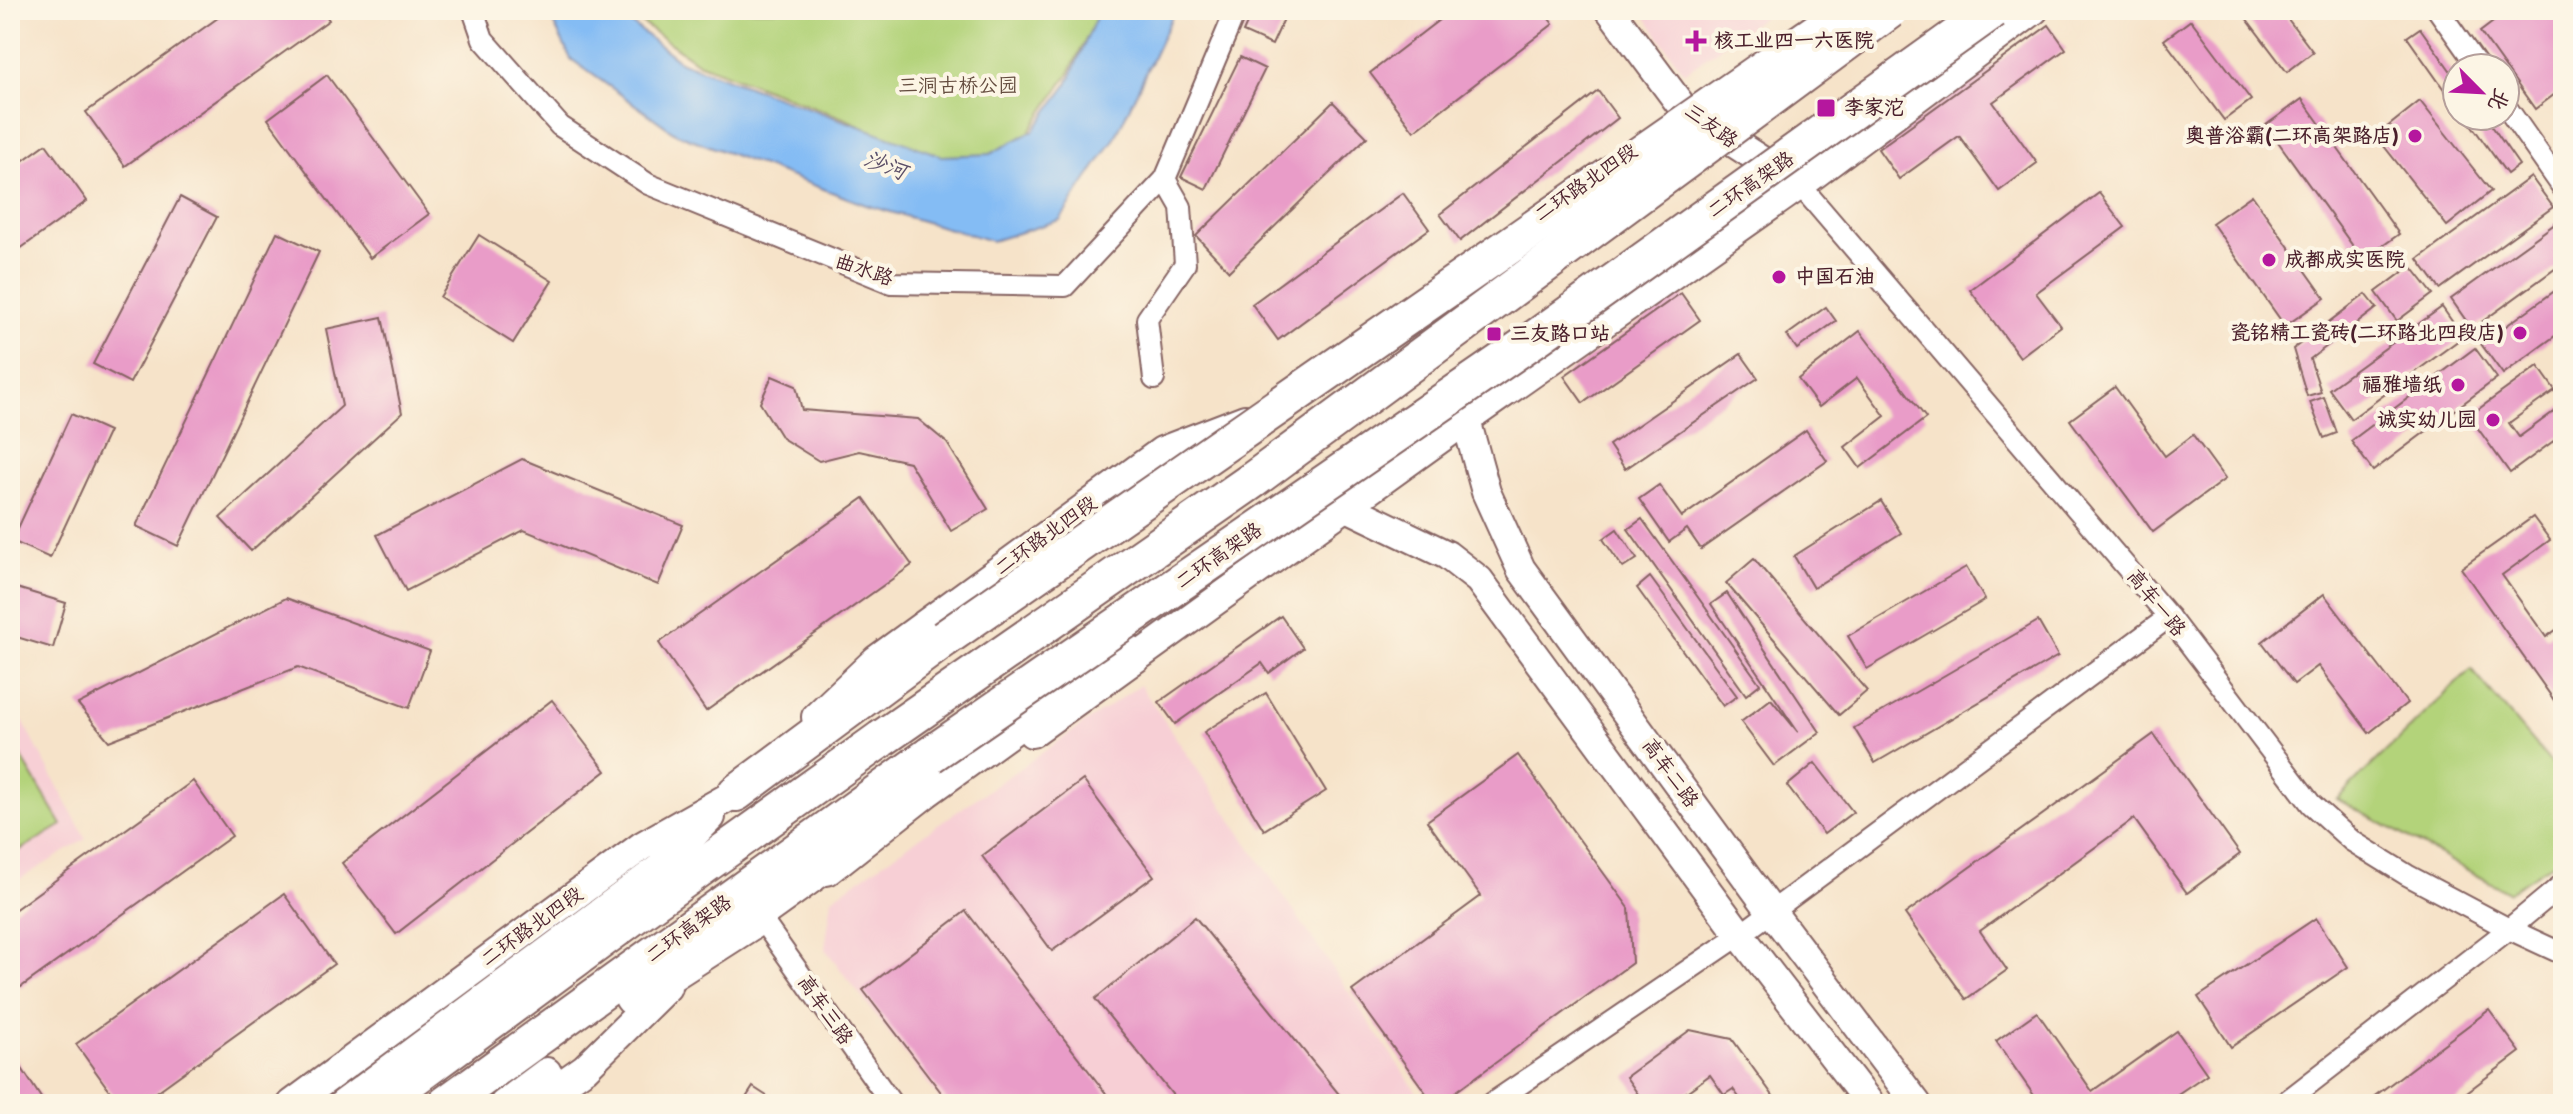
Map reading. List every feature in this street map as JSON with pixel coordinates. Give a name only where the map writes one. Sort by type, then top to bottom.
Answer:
[{"type":"highway","points":[[736,793],[944,639],[1848,10]]},
{"type":"highway","points":[[378,1104],[920,711],[1253,480],[1890,10]]},
{"type":"highway","name":"二环高架路","points":[[446,1104],[930,755],[1540,335],[1993,10]]},
{"type":"highway","points":[[826,867],[924,790],[1122,647],[1851,129],[1894,83]]},
{"type":"highway","points":[[494,1100],[580,1032],[759,916]]},
{"type":"main road","name":"三友路","points":[[1610,10],[1686,112],[1800,185]]},
{"type":"main road","name":"二环路北四段","points":[[292,1104],[642,846],[736,793],[876,660],[1162,451],[1265,411],[1828,10]]},
{"type":"main road","points":[[494,1100],[656,996],[826,867],[934,801],[1104,684],[1466,420],[1800,185],[2034,10]]},
{"type":"main road","name":"高车二路","points":[[1466,420],[1486,492],[1521,569],[1771,911],[1917,1104]]},
{"type":"main road","name":"高车二路","points":[[1347,507],[1447,555],[1479,580],[1740,935],[1870,1104]]},
{"type":"main road","points":[[343,1104],[661,867],[736,793]]},
{"type":"main road","points":[[534,1104],[585,1068],[656,996]]},
{"type":"street","name":"曲水路","points":[[473,10],[483,39],[560,126],[648,184],[891,283],[1065,286],[1165,179],[1236,10]]},
{"type":"street","points":[[2438,10],[2468,52]]},
{"type":"street","points":[[2521,128],[2563,188]]},
{"type":"street","points":[[1154,379],[1147,319],[1185,264],[1181,207],[1165,179]]},
{"type":"street","name":"高车一路","points":[[1800,185],[2169,617],[2311,804],[2352,841],[2407,875],[2563,954]]},
{"type":"street","points":[[1491,1104],[1740,935],[2169,617]]},
{"type":"street","points":[[2283,1104],[2563,884]]},
{"type":"street","name":"高车三路","points":[[759,916],[892,1104]]},
{"type":"shaded area","name":"核工业四一六医院","points":[[1641,10],[1773,10],[1684,73]]},
{"type":"shaded area","points":[[1140,685],[1425,1104],[943,1104],[825,949],[832,898]]},
{"type":"shaded area","points":[[20,716],[86,839],[10,885],[10,722]]},
{"type":"green space","name":"三洞古桥公园","points":[[628,10],[1101,10],[1068,75],[1017,150],[951,168],[846,119],[698,63]]},
{"type":"green space","points":[[2471,669],[2563,777],[2563,857],[2508,892],[2337,799]]},
{"type":"green space","points":[[10,738],[62,825],[10,856]]},
{"type":"water","name":"沙河","points":[[547,10],[614,10],[681,62],[942,156],[990,154],[1034,130],[1067,85],[1099,10],[1175,10],[1115,138],[1060,220],[992,241],[866,205],[675,133],[571,59]]},
{"type":"building","points":[[229,10],[322,10],[329,20],[125,166],[86,112]]},
{"type":"building","points":[[1253,10],[1288,10],[1272,45],[1243,32]]},
{"type":"building","points":[[1452,10],[1542,10],[1553,24],[1414,131],[1370,73]]},
{"type":"building","points":[[2240,10],[2281,10],[2313,52],[2287,72]]},
{"type":"building","points":[[2509,10],[2551,10],[2563,26],[2563,88],[2535,109],[2521,89],[2521,52],[2494,52],[2480,32]]},
{"type":"building","points":[[2191,20],[2251,100],[2224,120],[2164,40]]},
{"type":"building","points":[[2049,25],[2066,49],[1993,102],[2037,163],[1999,191],[1959,136],[1899,179],[1878,149]]},
{"type":"building","points":[[2420,28],[2441,58],[2441,85],[2407,37]]},
{"type":"building","points":[[1240,57],[1265,69],[1206,189],[1181,177]]},
{"type":"building","points":[[327,75],[429,214],[370,258],[268,119]]},
{"type":"building","points":[[1598,91],[1618,118],[1460,241],[1440,214]]},
{"type":"building","points":[[2302,99],[2399,234],[2363,260],[2266,125]]},
{"type":"building","points":[[2420,101],[2441,128],[2441,132],[2444,132],[2491,191],[2447,226],[2376,136]]},
{"type":"building","points":[[1333,102],[1367,137],[1229,271],[1196,236]]},
{"type":"building","points":[[2477,132],[2496,132],[2519,165],[2507,174]]},
{"type":"building","points":[[46,144],[87,201],[10,256],[10,170]]},
{"type":"building","points":[[2531,177],[2553,207],[2440,289],[2418,259]]},
{"type":"building","points":[[1403,193],[1429,229],[1278,340],[1252,304]]},
{"type":"building","points":[[2099,193],[2125,227],[2036,293],[2061,326],[2020,357],[1970,290]]},
{"type":"building","name":"成都成实医院","points":[[2252,195],[2325,298],[2285,326],[2212,223]]},
{"type":"building","points":[[180,197],[217,217],[130,383],[93,364]]},
{"type":"building","points":[[2563,218],[2563,263],[2472,329],[2451,299]]},
{"type":"building","points":[[277,232],[319,252],[178,546],[136,526]]},
{"type":"building","points":[[479,235],[552,281],[513,343],[440,297]]},
{"type":"building","points":[[2411,266],[2433,294],[2397,321],[2376,292]]},
{"type":"building","points":[[2563,285],[2563,330],[2503,374],[2481,344]]},
{"type":"building","points":[[1681,293],[1700,320],[1583,403],[1564,376]]},
{"type":"building","points":[[2366,294],[2377,308],[2310,359],[2321,392],[2307,396],[2293,349]]},
{"type":"building","points":[[1826,307],[1836,321],[1797,349],[1787,335]]},
{"type":"building","points":[[2442,307],[2463,337],[2351,419],[2329,389]]},
{"type":"building","points":[[382,317],[402,413],[251,551],[220,518],[342,406],[326,329]]},
{"type":"building","points":[[1860,331],[1926,418],[1860,468],[1845,447],[1885,416],[1857,378],[1819,407],[1798,379]]},
{"type":"building","points":[[2475,348],[2497,378],[2373,471],[2351,441]]},
{"type":"building","points":[[1741,354],[1758,378],[1625,469],[1609,445]]},
{"type":"building","name":"诚实幼儿园","points":[[2538,366],[2555,390],[2509,423],[2519,437],[2563,405],[2563,434],[2510,473],[2469,416]]},
{"type":"building","points":[[772,376],[796,386],[802,410],[918,419],[947,443],[988,509],[951,531],[909,462],[859,451],[819,461],[782,438],[760,403]]},
{"type":"building","points":[[2115,387],[2165,456],[2193,435],[2225,479],[2153,532],[2070,420]]},
{"type":"building","points":[[2324,397],[2337,433],[2324,438],[2310,402]]},
{"type":"building","points":[[71,414],[109,431],[50,558],[12,541]]},
{"type":"building","points":[[1806,430],[1827,461],[1701,549],[1687,529],[1669,542],[1639,499],[1659,485],[1682,517]]},
{"type":"building","points":[[522,459],[683,525],[658,585],[524,530],[406,591],[377,535]]},
{"type":"building","points":[[864,498],[912,565],[706,711],[659,643]]},
{"type":"building","points":[[1881,501],[1901,533],[1813,588],[1794,556]]},
{"type":"building","points":[[2533,517],[2550,540],[2502,575],[2546,637],[2563,625],[2563,651],[2555,656],[2563,667],[2563,713],[2461,568]]},
{"type":"building","points":[[1642,519],[1760,684],[1746,695],[1628,529]]},
{"type":"building","points":[[1617,529],[1637,559],[1623,568],[1603,539]]},
{"type":"building","points":[[1754,559],[1867,691],[1839,715],[1726,583]]},
{"type":"building","points":[[1966,567],[1985,600],[1867,669],[1848,636]]},
{"type":"building","points":[[1650,577],[1737,696],[1723,706],[1637,588]]},
{"type":"building","points":[[10,586],[66,603],[53,648],[10,635]]},
{"type":"building","points":[[1727,593],[1820,732],[1774,766],[1741,722],[1771,699],[1798,732],[1711,604]]},
{"type":"building","points":[[2324,594],[2407,703],[2369,733],[2318,666],[2294,684],[2262,642]]},
{"type":"building","points":[[286,598],[430,651],[409,708],[298,667],[109,741],[78,704]]},
{"type":"building","points":[[1281,616],[1303,648],[1269,673],[1262,663],[1175,724],[1159,702]]},
{"type":"building","points":[[2038,621],[2058,656],[1875,763],[1854,728]]},
{"type":"building","points":[[1266,693],[1326,791],[1264,830],[1204,732]]},
{"type":"building","points":[[552,700],[606,771],[396,934],[342,863]]},
{"type":"building","points":[[2154,734],[2240,854],[2187,893],[2134,819],[1980,931],[2007,970],[1966,999],[1905,914]]},
{"type":"building","points":[[1518,755],[1629,908],[1632,963],[1439,1104],[1434,1104],[1352,991],[1481,896],[1427,821]]},
{"type":"building","points":[[1815,763],[1853,812],[1824,834],[1787,786]]},
{"type":"building","points":[[1083,780],[1154,876],[1052,951],[982,856]]},
{"type":"building","points":[[193,781],[232,836],[21,987],[10,972],[10,913]]},
{"type":"building","points":[[284,894],[334,964],[140,1104],[119,1104],[76,1044]]},
{"type":"building","points":[[966,911],[1114,1104],[950,1104],[863,990]]},
{"type":"building","points":[[1195,917],[1347,1104],[1180,1104],[1095,999]]},
{"type":"building","points":[[2316,918],[2348,967],[2231,1047],[2198,997]]},
{"type":"building","points":[[2489,1010],[2520,1052],[2451,1104],[2364,1104]]},
{"type":"building","points":[[2037,1012],[2092,1091],[2177,1031],[2207,1074],[2163,1104],[2040,1104],[1996,1041]]},
{"type":"building","points":[[1690,1030],[1732,1039],[1779,1104],[1744,1104],[1733,1089],[1724,1095],[1710,1075],[1670,1104],[1645,1104],[1626,1077]]},
{"type":"building","points":[[10,1050],[45,1104],[10,1104]]},
{"type":"building","points":[[753,1087],[779,1104],[742,1104]]},
{"type":"place","name":"核工业四一六医院","points":[[1696,41]]},
{"type":"place","name":"李家沱","points":[[1826,108]]},
{"type":"place","name":"奥普浴霸(二环高架路店)","points":[[2415,136]]},
{"type":"place","name":"成都成实医院","points":[[2269,260]]},
{"type":"place","name":"中国石油","points":[[1779,277]]},
{"type":"place","name":"瓷铭精工瓷砖(二环路北四段店)","points":[[2520,333]]},
{"type":"place","name":"三友路口站","points":[[1494,334]]},
{"type":"place","name":"福雅墙纸","points":[[2458,385]]},
{"type":"place","name":"诚实幼儿园","points":[[2493,420]]}]
